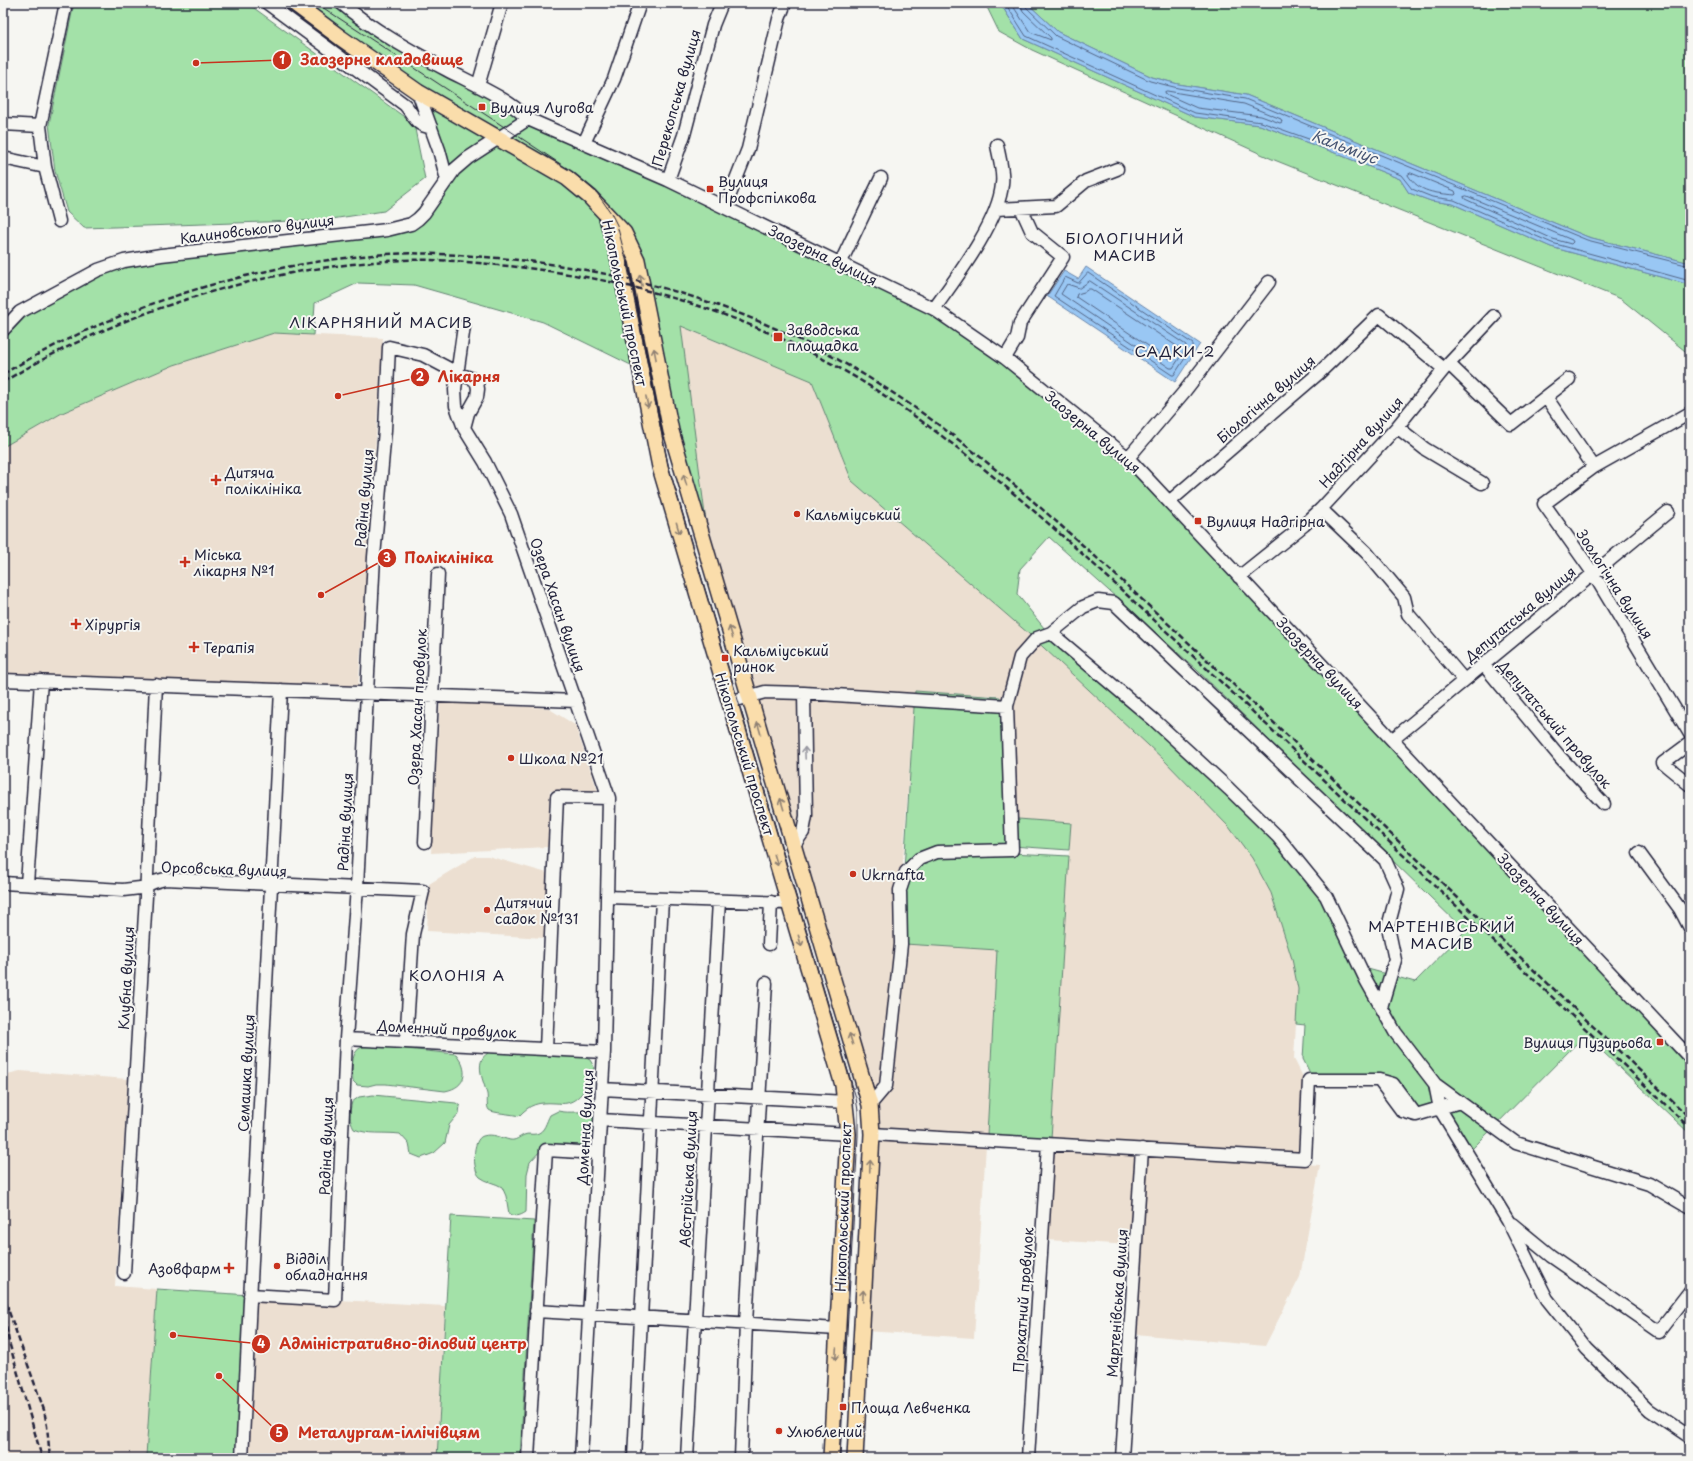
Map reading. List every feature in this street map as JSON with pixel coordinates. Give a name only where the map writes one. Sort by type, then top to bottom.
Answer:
[{"type":"main road","points":[[294,3],[418,92],[567,178],[590,197],[605,213]]},
{"type":"main road","name":"Нікопольський проспект","points":[[605,213],[624,233],[637,260],[671,431],[870,1105],[872,1134],[854,1458]]},
{"type":"main road","name":"Нікопольський проспект","points":[[605,213],[618,256],[660,467],[843,1085],[846,1102],[848,1134],[831,1458]]},
{"type":"main road","points":[[789,903],[811,904]]},
{"type":"street","points":[[59,222],[45,168],[40,126],[66,3]]},
{"type":"street","points":[[266,3],[405,106],[419,124],[431,127]]},
{"type":"street","name":"Заозерна вулиця","points":[[341,3],[365,23],[408,49],[478,86],[521,111],[528,118],[668,180],[934,309],[1005,358],[1128,458],[1690,1058]]},
{"type":"street","points":[[478,86],[502,3]]},
{"type":"street","points":[[584,143],[614,79],[640,3]]},
{"type":"street","name":"Перекопська вулиця","points":[[668,180],[684,135],[713,25],[722,3]]},
{"type":"street","points":[[725,207],[748,148],[779,19],[785,3]]},
{"type":"street","points":[[418,92],[431,127],[447,180]]},
{"type":"street","points":[[498,138],[528,118]]},
{"type":"street","points":[[3,124],[40,126]]},
{"type":"street","name":"Калиновського вулиця","points":[[3,330],[20,312],[98,270],[124,261],[387,230],[411,224],[424,214],[454,170],[468,158],[498,138]]},
{"type":"street","points":[[934,309],[970,258],[996,209],[1002,184],[998,145]]},
{"type":"street","points":[[3,158],[45,168]]},
{"type":"street","points":[[996,209],[1056,206],[1086,181],[1117,169]]},
{"type":"street","points":[[840,264],[881,178]]},
{"type":"street","points":[[1005,358],[1017,338],[1020,323],[1063,257],[1032,232],[1021,208]]},
{"type":"street","points":[[1128,458],[1184,392],[1270,282]]},
{"type":"street","name":"Біологічна вулиця","points":[[1169,502],[1319,373],[1379,315],[1446,366]]},
{"type":"street","name":"Надгірна вулиця","points":[[1239,577],[1304,525],[1321,509],[1397,427],[1446,366],[1494,316]]},
{"type":"street","name":"Озера Хасан вулиця","points":[[464,326],[455,389],[456,406],[464,428],[485,462],[511,514],[609,798]]},
{"type":"street","name":"Радіна вулиця","points":[[250,1295],[334,1300],[346,1039],[357,888],[374,557],[385,430],[390,347],[423,355],[457,373]]},
{"type":"street","points":[[1446,366],[1511,424],[1569,380]]},
{"type":"street","points":[[457,373],[473,379],[477,383],[478,390],[477,397],[468,413],[464,428]]},
{"type":"street","points":[[1546,397],[1594,467]]},
{"type":"street","name":"Зоологічна вулиця","points":[[1690,413],[1594,467],[1544,504],[1593,573],[1690,734]]},
{"type":"street","points":[[1397,427],[1424,450],[1482,483]]},
{"type":"street","points":[[1321,509],[1371,558],[1404,597],[1408,614],[1464,680]]},
{"type":"street","name":"Депутатська вулиця","points":[[1392,740],[1668,512]]},
{"type":"street","name":"Озера Хасан провулок","points":[[425,842],[438,574]]},
{"type":"street","points":[[870,1105],[886,1086],[901,944],[900,890],[906,872],[919,859],[937,852],[1012,850],[1006,706],[1020,657],[1037,638],[1051,633],[1083,607],[1098,601],[1114,603],[1385,860],[1398,889],[1388,927],[1395,960],[1381,1007]]},
{"type":"street","points":[[1051,633],[1154,720],[1229,789],[1278,837],[1326,896],[1366,980],[1395,1032],[1435,1084],[1516,1143],[1650,1184],[1690,1208]]},
{"type":"street","name":"Депутатський провулок","points":[[1483,664],[1560,756],[1604,804]]},
{"type":"street","points":[[3,680],[576,701]]},
{"type":"street","points":[[27,884],[41,681]]},
{"type":"street","name":"Клубна вулиця","points":[[124,1273],[147,885],[156,685]]},
{"type":"street","name":"Семашка вулиця","points":[[242,1458],[281,690]]},
{"type":"street","points":[[729,702],[773,691],[1006,706]]},
{"type":"street","points":[[794,845],[803,832],[806,816],[804,693]]},
{"type":"street","points":[[1690,743],[1663,763],[1690,785]]},
{"type":"street","points":[[546,1049],[557,797],[609,798]]},
{"type":"street","name":"Доменна вулиця","points":[[581,1458],[604,1052],[609,798]]},
{"type":"street","points":[[1639,853],[1680,909],[1690,928]]},
{"type":"street","name":"Орсовська вулиця","points":[[3,883],[124,890],[140,888],[165,879],[423,891],[413,934],[406,1042]]},
{"type":"street","points":[[607,897],[789,903]]},
{"type":"street","points":[[634,1458],[662,899]]},
{"type":"street","name":"Австрійська вулиця","points":[[687,1458],[719,901]]},
{"type":"street","points":[[769,944],[771,902]]},
{"type":"street","points":[[741,1458],[746,1323],[758,1098],[766,983]]},
{"type":"street","name":"Доменний провулок","points":[[346,1039],[604,1052]]},
{"type":"street","points":[[872,1134],[1305,1159],[1309,1080],[1379,1080],[1402,1111],[1416,1115],[1460,1102]]},
{"type":"street","points":[[1435,1084],[1440,1109],[1508,1221],[1547,1299],[1587,1349],[1650,1410],[1690,1437]]},
{"type":"street","points":[[602,1089],[846,1102]]},
{"type":"street","points":[[600,1120],[848,1134]]},
{"type":"street","name":"Прокатний провулок","points":[[1028,1458],[1048,1144]]},
{"type":"street","name":"Мартенівська вулиця","points":[[1122,1458],[1142,1149]]},
{"type":"street","points":[[528,1458],[546,1150],[598,1153]]},
{"type":"street","points":[[1508,1221],[1551,1256],[1659,1331],[1690,1291]]},
{"type":"street","points":[[536,1311],[838,1329]]},
{"type":"shaded area","points":[[680,326],[812,381],[852,481],[1029,634],[1163,759],[1229,827],[1252,858],[1271,893],[1292,959],[1298,989],[1294,1059],[1305,1081],[1301,1154],[1051,1139],[1071,823],[1005,818],[1000,696],[915,691],[897,944],[883,1084],[873,1096],[709,546]]},
{"type":"shaded area","name":"Міська лікарня №1","points":[[274,333],[383,338],[358,690],[3,677],[3,447],[62,413],[174,365]]},
{"type":"shaded area","name":"Школа №21","points":[[440,702],[548,708],[575,725],[598,792],[550,791],[548,847],[431,853]]},
{"type":"shaded area","name":"Дитячий садок №131","points":[[475,856],[488,856],[547,873],[544,938],[427,931],[429,884]]},
{"type":"shaded area","points":[[905,944],[997,949],[987,1135],[876,1129],[874,1107],[890,1089]]},
{"type":"shaded area","points":[[20,1071],[128,1079],[115,1286],[157,1289],[146,1456],[186,1458],[3,1458],[3,1075]]},
{"type":"shaded area","points":[[876,1139],[986,1145],[974,1338],[865,1331]]},
{"type":"shaded area","points":[[1053,1149],[1137,1154],[1131,1245],[1047,1240]]},
{"type":"shaded area","points":[[1147,1155],[1320,1165],[1300,1277],[1265,1346],[1135,1334]]},
{"type":"shaded area","points":[[250,1295],[445,1306],[437,1458],[242,1458]]},
{"type":"green space","points":[[74,3],[247,3],[414,124],[425,179],[384,211],[325,220],[84,228],[67,212],[55,171],[49,124]]},
{"type":"green space","points":[[295,3],[341,3],[521,111],[934,309],[1128,458],[1690,1058],[1690,1134],[1585,1035],[1470,1151],[1442,1106],[1418,1112],[1395,1081],[1312,1077],[1303,1059],[1305,1025],[1296,1024],[1298,989],[1292,959],[1271,893],[1252,858],[1229,827],[1163,759],[1029,634],[852,481],[812,381],[681,326],[709,546],[674,430],[640,260],[602,208],[437,101]],"holes":[[[1049,537],[1197,670],[1465,931],[1415,982],[1357,966],[1324,897],[1276,839],[1153,723],[1048,633],[1017,594],[1020,569]]]},
{"type":"green space","points":[[985,3],[1000,3],[1023,39],[1195,117],[1260,125],[1400,179],[1409,193],[1431,201],[1453,204],[1551,247],[1690,285],[1690,355],[1621,299],[1272,159],[1032,50],[999,32]]},
{"type":"green space","points":[[1027,3],[1690,3],[1690,263],[1588,237],[1246,95],[1178,84],[1152,77],[1058,32]]},
{"type":"green space","points":[[413,94],[489,140],[442,175]]},
{"type":"green space","points":[[497,144],[540,169],[566,187],[603,220],[637,368],[543,322],[414,285],[358,283],[315,303],[313,335],[274,333],[174,365],[62,413],[3,447],[3,325],[23,304],[32,298],[107,264],[388,231],[407,220],[442,184]]},
{"type":"green space","points":[[915,691],[1000,697],[1005,818],[1071,823],[1069,850],[1012,846],[936,848],[904,870]]},
{"type":"green space","points":[[1012,853],[1069,856],[1051,1139],[987,1135],[997,950],[905,944],[904,889],[909,874],[921,862],[938,855]]},
{"type":"green space","points":[[376,1046],[456,1054],[463,1066],[464,1077],[458,1086],[445,1091],[386,1084],[368,1086],[357,1085],[353,1081],[352,1071],[354,1056],[359,1049],[363,1047]]},
{"type":"green space","points":[[492,1051],[582,1056],[590,1060],[594,1067],[591,1078],[585,1089],[577,1098],[567,1103],[544,1103],[531,1106],[519,1116],[494,1112],[488,1108],[487,1094],[480,1070],[482,1059]]},
{"type":"green space","points":[[373,1095],[456,1103],[460,1106],[459,1113],[449,1125],[445,1143],[434,1153],[421,1158],[411,1154],[409,1144],[400,1134],[370,1133],[354,1129],[350,1116],[352,1102],[359,1097]]},
{"type":"green space","points":[[558,1111],[593,1113],[594,1126],[590,1137],[585,1145],[542,1149],[530,1162],[527,1174],[526,1212],[518,1216],[509,1214],[506,1196],[502,1187],[482,1179],[477,1173],[474,1155],[479,1138],[487,1135],[494,1135],[512,1140],[526,1134],[539,1133],[543,1129],[550,1115]]},
{"type":"green space","points":[[451,1216],[534,1221],[520,1458],[437,1458]]},
{"type":"green space","points":[[157,1289],[250,1295],[242,1458],[146,1456]]},
{"type":"water","name":"Кальміус","points":[[1000,3],[1027,3],[1058,32],[1152,77],[1178,84],[1246,95],[1588,237],[1690,263],[1690,285],[1551,247],[1453,204],[1431,201],[1409,193],[1400,179],[1260,125],[1195,117],[1023,39]]},
{"type":"water","points":[[1086,267],[1200,344],[1175,382],[1047,296],[1064,271],[1078,279]]},
{"type":"tram line","points":[[316,3],[571,171],[597,193],[611,213],[617,225],[626,259],[668,464],[856,1098],[858,1111],[858,1136],[840,1458]]},
{"type":"railway","points":[[3,374],[92,328],[188,292],[237,278],[287,267],[337,259],[401,253],[498,258],[599,272],[696,298],[744,315],[790,335],[835,358],[910,404],[969,448],[1026,495],[1108,568],[1230,682],[1690,1118]]},
{"type":"railway","points":[[3,382],[47,357],[93,335],[139,316],[188,299],[236,285],[286,274],[336,266],[387,261],[442,260],[548,271],[648,291],[696,305],[744,322],[835,366],[879,392],[966,454],[1047,522],[1250,709],[1690,1128]]},
{"type":"railway","points":[[3,1295],[44,1410],[50,1458]]},
{"type":"railway","points":[[3,1309],[9,1342],[42,1458]]},
{"type":"place","name":"Заозерне кладовище","points":[[196,63]]},
{"type":"place","name":"Вулиця Лугова","points":[[482,107]]},
{"type":"place","name":"Вулиця Профспілкова","points":[[710,189]]},
{"type":"place","name":"Заводська площадка","points":[[778,337]]},
{"type":"place","name":"Лікарня","points":[[338,396]]},
{"type":"place","name":"Дитяча поліклініка","points":[[216,480]]},
{"type":"place","name":"Кальміуський","points":[[797,514]]},
{"type":"place","name":"Вулиця Надгірна","points":[[1198,521]]},
{"type":"place","name":"Міська лікарня №1","points":[[185,562]]},
{"type":"place","name":"Поліклініка","points":[[321,595]]},
{"type":"place","name":"Хірургія","points":[[76,624]]},
{"type":"place","name":"Терапія","points":[[194,647]]},
{"type":"place","name":"Кальміуський ринок","points":[[725,658]]},
{"type":"place","name":"Школа №21","points":[[511,758]]},
{"type":"place","name":"Ukrnafta","points":[[853,874]]},
{"type":"place","name":"Дитячий садок №131","points":[[487,910]]},
{"type":"place","name":"Вулиця Пузирьова","points":[[1660,1042]]},
{"type":"place","name":"Відділ обладнання","points":[[277,1266]]},
{"type":"place","name":"Азовфарм","points":[[229,1268]]},
{"type":"place","name":"Адміністративно-діловий центр","points":[[173,1335]]},
{"type":"place","name":"Металургам-іллічівцям","points":[[219,1376]]},
{"type":"place","name":"Площа Левченка","points":[[843,1407]]},
{"type":"place","name":"Улюблений","points":[[779,1431]]},
{"type":"district","name":"БІОЛОГІЧНИЙ МАСИВ","points":[[1125,246]]},
{"type":"district","name":"ЛІКАРНЯНИЙ МАСИВ","points":[[381,321]]},
{"type":"district","name":"САДКИ-2","points":[[1175,350]]},
{"type":"district","name":"МАРТЕНІВСЬКИЙ МАСИВ","points":[[1442,934]]},
{"type":"district","name":"КОЛОНІЯ А","points":[[457,974]]}]
